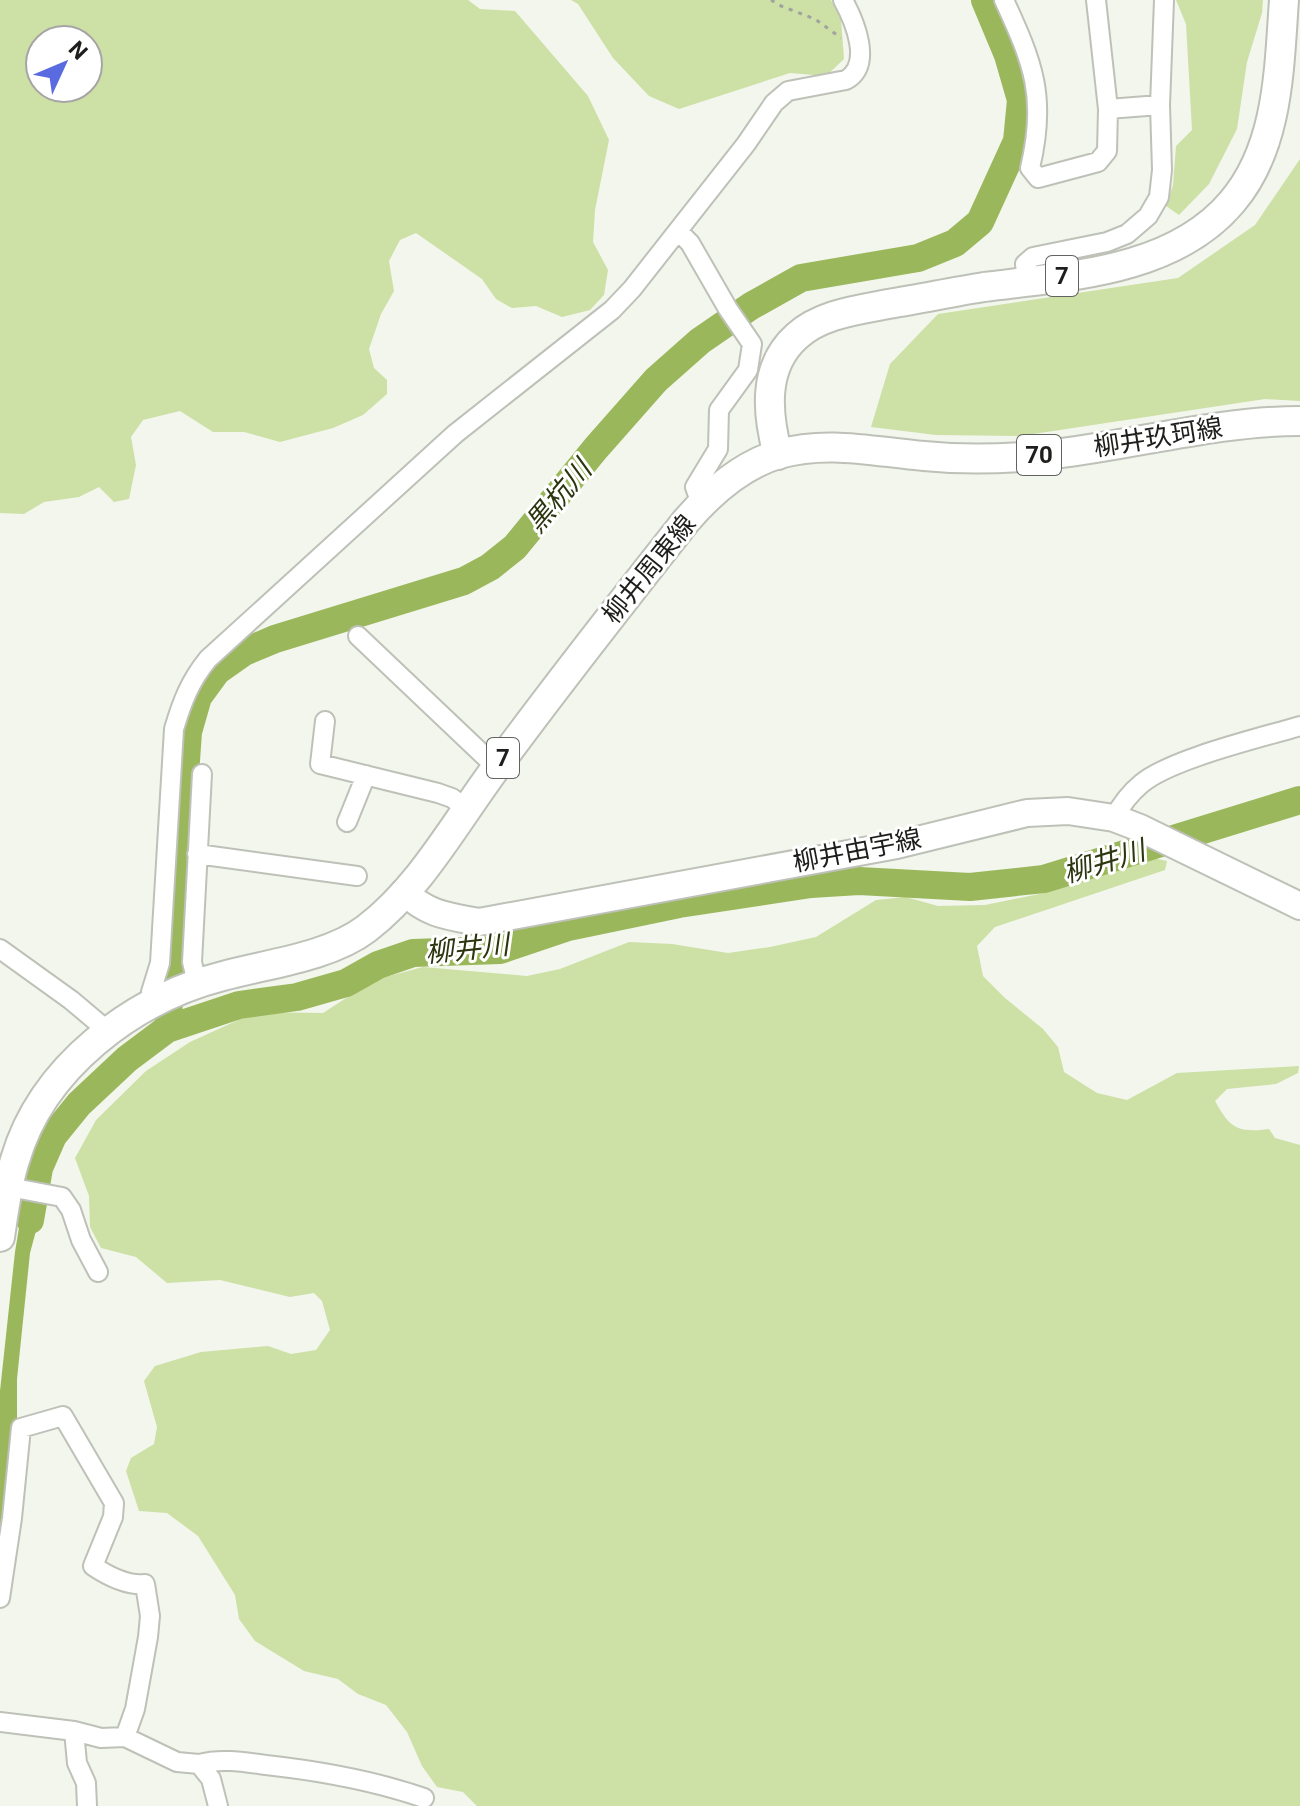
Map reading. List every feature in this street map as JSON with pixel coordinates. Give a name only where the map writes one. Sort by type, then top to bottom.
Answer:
[{"type":"main road","name":"7","points":[[778,455],[770,427],[768,397],[782,354],[798,335],[818,322],[852,311],[1126,265],[1164,251],[1199,231],[1231,203],[1253,171],[1267,136],[1279,83],[1284,0]]},
{"type":"main road","name":"柳井玖珂線","points":[[778,455],[806,448],[835,447],[970,459],[1047,455],[1258,421],[1300,421]]},
{"type":"main road","name":"柳井周東線","points":[[0,1237],[10,1173],[22,1141],[47,1093],[74,1062],[109,1032],[153,1002],[190,986],[336,945],[365,930],[423,871],[496,767],[701,504],[734,475],[778,455]]},
{"type":"main road","name":"柳井由宇線","points":[[404,892],[421,908],[439,915],[479,922],[897,845],[1027,813],[1068,811],[1114,818],[1140,828],[1300,906]]},
{"type":"street","points":[[153,1002],[151,992],[160,963],[174,729],[182,700],[193,677],[208,659],[435,452],[612,310],[678,231],[774,103],[788,91],[846,80],[855,75],[861,61],[851,15],[843,0]]},
{"type":"street","points":[[1004,0],[1036,81],[1039,113],[1030,168],[1038,178],[1098,162],[1107,151],[1108,109],[1096,0]]},
{"type":"street","points":[[1027,282],[1025,264],[1033,257],[1107,242],[1127,234],[1148,216],[1159,197],[1164,0]]},
{"type":"street","points":[[1108,109],[1160,105]]},
{"type":"street","points":[[678,231],[690,243],[752,344],[748,370],[719,410],[718,449],[695,487],[701,504]]},
{"type":"street","points":[[358,636],[496,767]]},
{"type":"street","points":[[325,721],[320,764],[438,793],[467,809]]},
{"type":"street","points":[[1114,818],[1124,800],[1143,782],[1169,767],[1300,726]]},
{"type":"street","points":[[190,986],[202,774]]},
{"type":"street","points":[[347,822],[366,775]]},
{"type":"street","points":[[197,854],[357,876]]},
{"type":"street","points":[[0,949],[71,1000],[109,1032]]},
{"type":"street","points":[[10,1173],[62,1197],[71,1210],[81,1240],[98,1272]]},
{"type":"street","points":[[0,1598],[21,1428],[63,1416],[114,1503],[113,1517],[93,1566],[108,1577],[145,1584],[149,1627],[135,1709],[125,1737]]},
{"type":"street","points":[[0,1722],[74,1731],[101,1738],[125,1737],[177,1762],[199,1764],[230,1761],[308,1770],[347,1776],[424,1798]]},
{"type":"street","points":[[74,1731],[77,1763],[86,1783],[87,1806]]},
{"type":"street","points":[[199,1764],[211,1779],[218,1806]]},
{"type":"path","points":[[771,0],[815,19],[851,45]]},
{"type":"shaded area","points":[[0,0],[468,0],[480,9],[515,11],[588,96],[609,140],[595,210],[593,242],[608,270],[604,295],[590,310],[562,317],[536,306],[512,308],[496,299],[482,279],[416,233],[400,240],[389,261],[394,291],[381,314],[369,349],[374,368],[387,380],[387,394],[363,415],[333,428],[280,442],[244,432],[213,432],[180,411],[143,420],[131,437],[136,465],[129,499],[114,502],[99,487],[79,497],[44,502],[24,514],[0,513]]},
{"type":"shaded area","points":[[571,0],[831,0],[841,19],[844,59],[826,76],[790,73],[679,109],[649,96],[613,58],[578,4]]},
{"type":"shaded area","points":[[1176,0],[1263,0],[1247,62],[1237,129],[1209,184],[1179,215],[1166,206],[1173,185],[1176,146],[1192,130],[1186,24]]},
{"type":"shaded area","points":[[1300,159],[1300,401],[1265,399],[1020,436],[936,435],[871,427],[890,364],[938,314],[1178,278],[1255,225]]},
{"type":"shaded area","points":[[1153,858],[1167,861],[1165,870],[995,927],[977,946],[983,976],[1043,1029],[1058,1047],[1064,1072],[1097,1093],[1127,1100],[1177,1073],[1299,1066],[1298,1073],[1276,1084],[1227,1089],[1215,1101],[1236,1127],[1269,1129],[1275,1138],[1300,1145],[1300,1806],[477,1806],[463,1792],[437,1787],[422,1766],[407,1732],[386,1705],[358,1694],[338,1679],[304,1671],[255,1641],[239,1619],[235,1595],[198,1536],[167,1513],[139,1511],[126,1471],[131,1458],[154,1444],[157,1427],[144,1381],[155,1366],[201,1352],[268,1346],[291,1354],[316,1350],[330,1330],[322,1301],[314,1293],[290,1297],[220,1280],[167,1283],[136,1257],[101,1248],[90,1227],[89,1196],[75,1158],[96,1120],[146,1071],[190,1042],[256,1012],[323,1013],[374,980],[423,967],[527,976],[560,969],[629,942],[672,944],[728,953],[770,947],[816,937],[876,900],[906,897],[938,906],[985,905],[1049,892]]},
{"type":"shaded area","points":[[24,1197],[44,1201],[30,1253],[17,1379],[17,1424],[0,1548],[0,1391]]},
{"type":"waterway","name":"黒杭川","points":[[168,1016],[188,732],[198,697],[217,671],[244,652],[275,639],[464,581],[490,567],[515,547],[656,380],[700,341],[751,306],[801,278],[918,258],[955,243],[980,222],[1017,141],[1021,100],[1008,55],[985,0]]},
{"type":"waterway","name":"柳井川","points":[[30,1220],[39,1168],[53,1136],[79,1104],[127,1059],[167,1029],[239,1005],[297,997],[346,983],[378,965],[413,953],[500,950],[568,927],[679,904],[811,884],[859,881],[970,887],[1044,879],[1300,800]]}]
